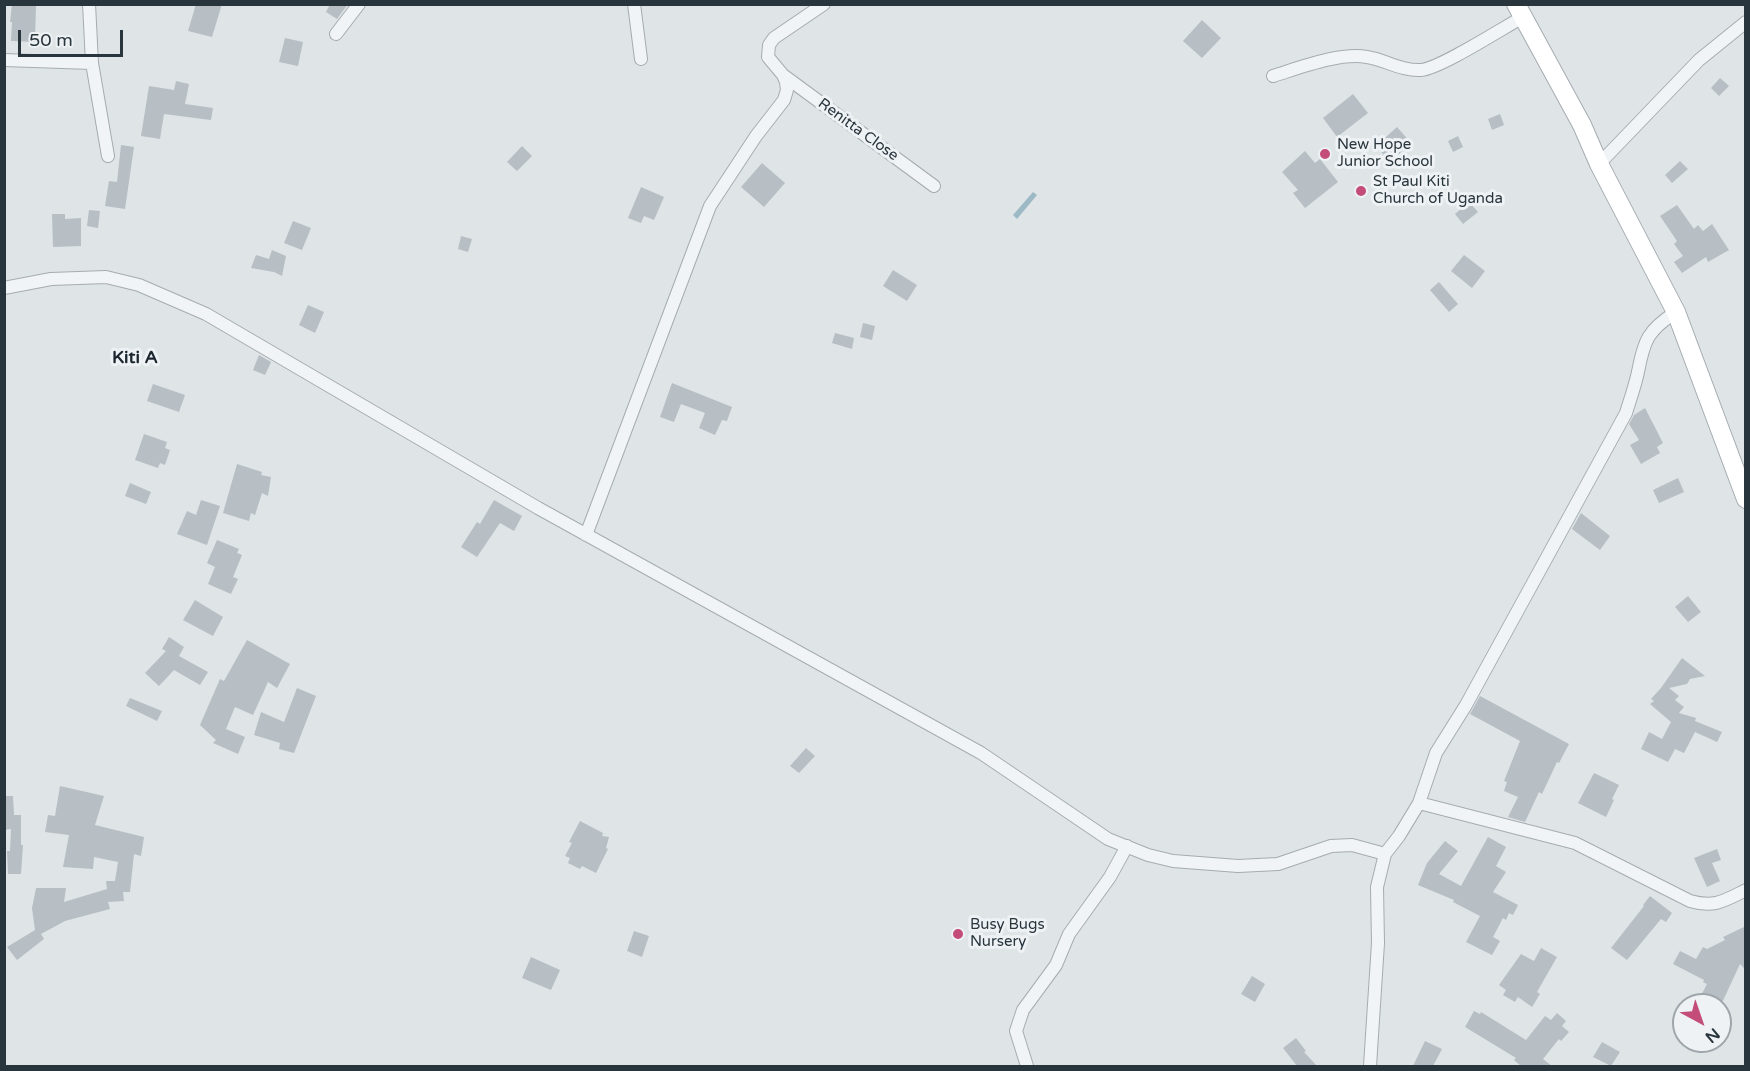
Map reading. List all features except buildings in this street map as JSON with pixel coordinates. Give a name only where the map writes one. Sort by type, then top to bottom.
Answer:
[{"type":"street","points":[[89,4],[92,63],[108,156]]},
{"type":"street","points":[[336,34],[358,4]]},
{"type":"street","points":[[634,4],[641,59]]},
{"type":"street","points":[[586,535],[710,206],[756,136],[784,100],[787,90],[783,75],[768,57],[769,45],[774,38],[824,4]]},
{"type":"street","points":[[1273,76],[1327,60],[1365,56],[1403,69],[1422,70],[1442,62],[1519,11],[1582,125],[1599,164],[1676,312],[1746,500]]},
{"type":"street","points":[[1599,164],[1699,60],[1746,22]]},
{"type":"street","points":[[4,60],[92,63]]},
{"type":"street","name":"Renitta Close","points":[[783,75],[934,186]]},
{"type":"street","points":[[4,288],[51,279],[106,277],[139,285],[206,314],[586,535],[981,753],[1108,839],[1148,855],[1173,861],[1238,866],[1278,864],[1331,846],[1352,845],[1385,854]]},
{"type":"street","points":[[1370,1066],[1378,943],[1377,887],[1385,854],[1419,803],[1436,753],[1466,705],[1626,413],[1638,374],[1642,347],[1647,337],[1656,326],[1676,312]]},
{"type":"street","points":[[1419,803],[1575,843],[1690,901],[1705,905],[1722,902],[1746,890]]},
{"type":"street","points":[[1027,1066],[1016,1031],[1023,1010],[1056,965],[1069,934],[1110,877],[1127,846]]},
{"type":"water","points":[[1033,192],[1037,195],[1017,219],[1013,215]]},
{"type":"place","name":"New Hope Junior School","points":[[1325,154]]},
{"type":"place","name":"St Paul Kiti Church of Uganda","points":[[1361,191]]},
{"type":"place","name":"Busy Bugs Nursery","points":[[958,934]]},
{"type":"district","name":"Kiti A","points":[[135,358]]}]
